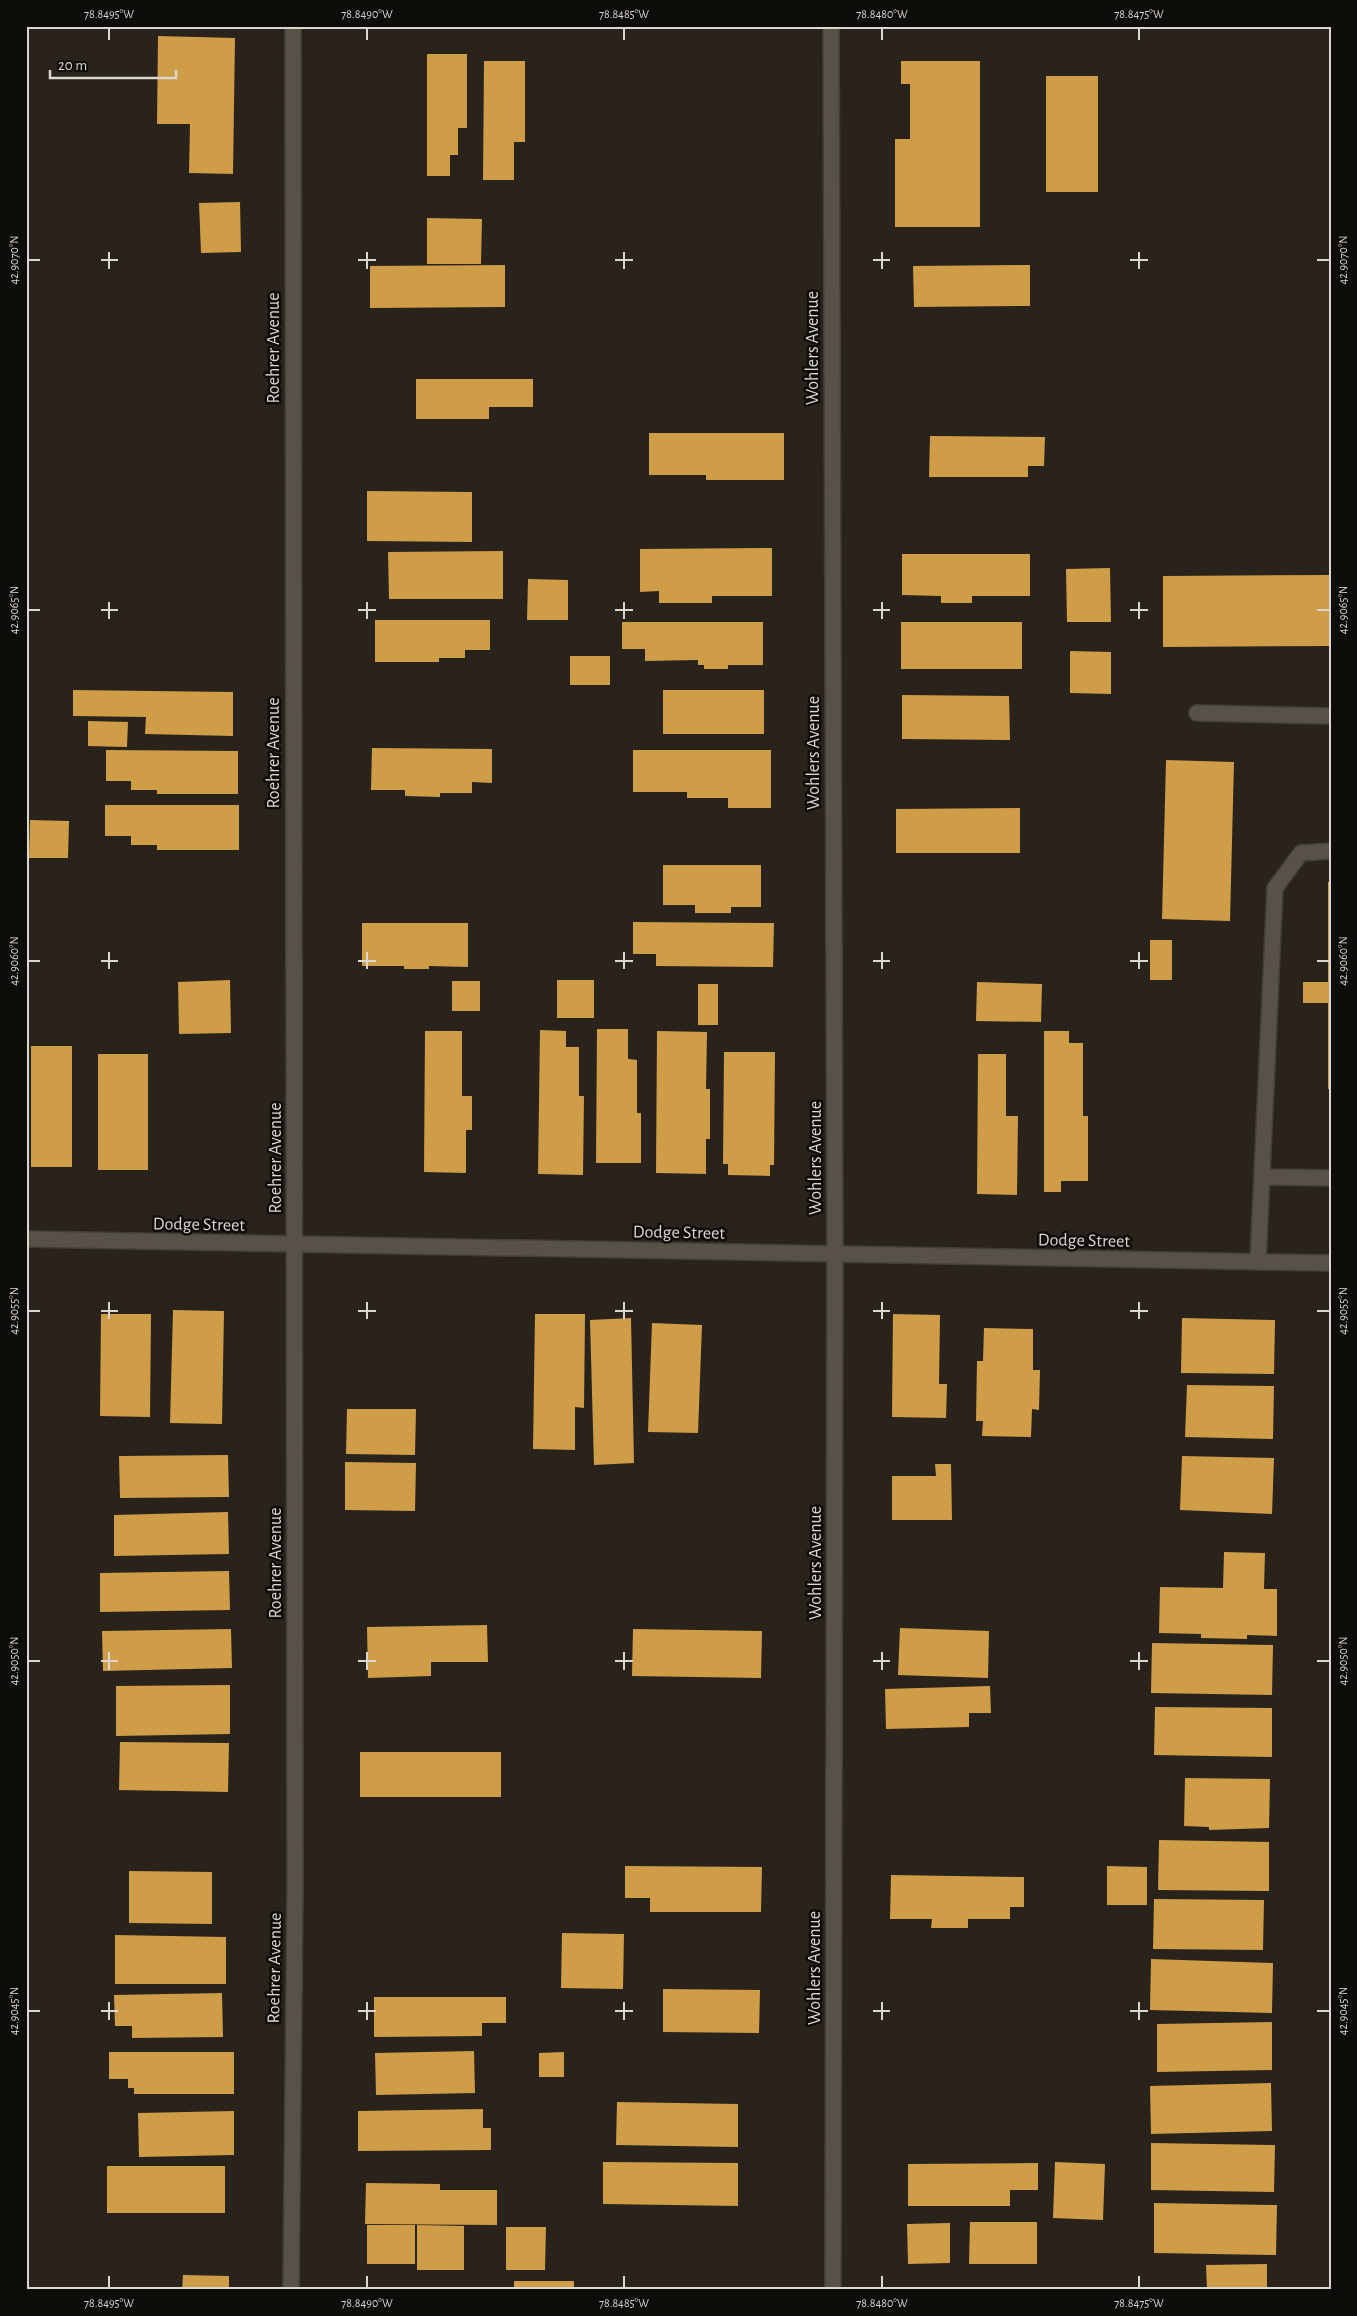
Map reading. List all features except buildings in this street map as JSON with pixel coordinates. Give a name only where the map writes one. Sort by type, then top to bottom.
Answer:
[{"type":"street","name":"Roehrer Avenue","points":[[291,2290],[295,1889],[295,1246],[292,699],[293,26]]},
{"type":"street","name":"Wohlers Avenue","points":[[831,26],[835,1255],[833,2290]]},
{"type":"street","points":[[1197,713],[1331,716]]},
{"type":"street","points":[[1258,1262],[1275,888],[1301,854],[1331,851]]},
{"type":"street","points":[[1262,1177],[1331,1178]]},
{"type":"street","name":"Dodge Street","points":[[26,1239],[295,1246],[1331,1263]]}]
